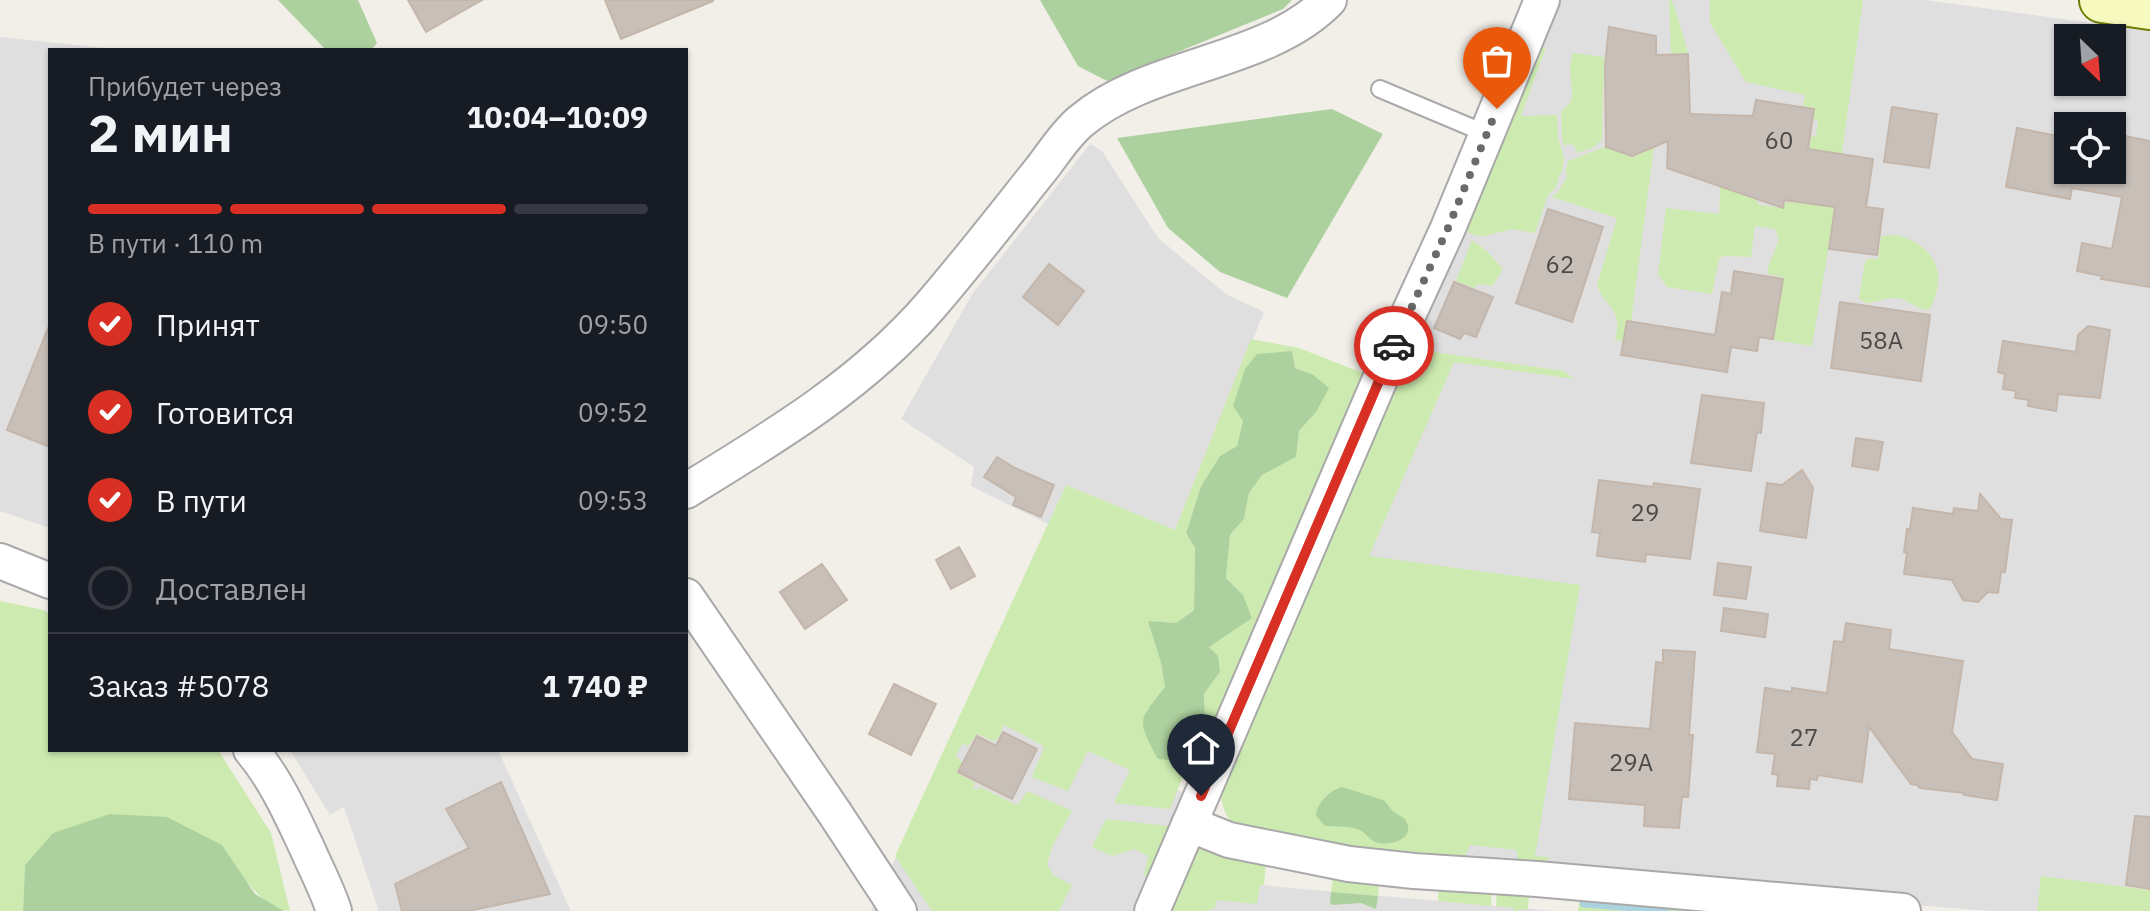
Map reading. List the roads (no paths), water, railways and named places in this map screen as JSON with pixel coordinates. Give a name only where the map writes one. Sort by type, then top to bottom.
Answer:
[{"type":"street","points":[[688,490],[842,390],[895,343],[931,306],[1079,123],[1125,93],[1276,36],[1318,12],[1329,0]]},
{"type":"street","points":[[1152,911],[1399,335],[1448,228],[1542,0]]},
{"type":"street","points":[[2102,0],[2150,7]]},
{"type":"street","points":[[0,561],[48,580]]},
{"type":"street","points":[[688,599],[899,911]]},
{"type":"street","points":[[253,752],[290,813],[334,911]]},
{"type":"street","points":[[1189,824],[1229,840],[1349,864],[1537,879],[1695,902],[1903,911]]},
{"type":"lane","points":[[1380,89],[1487,134]]},
{"type":"waterway","points":[[1584,903],[1665,911]]}]
